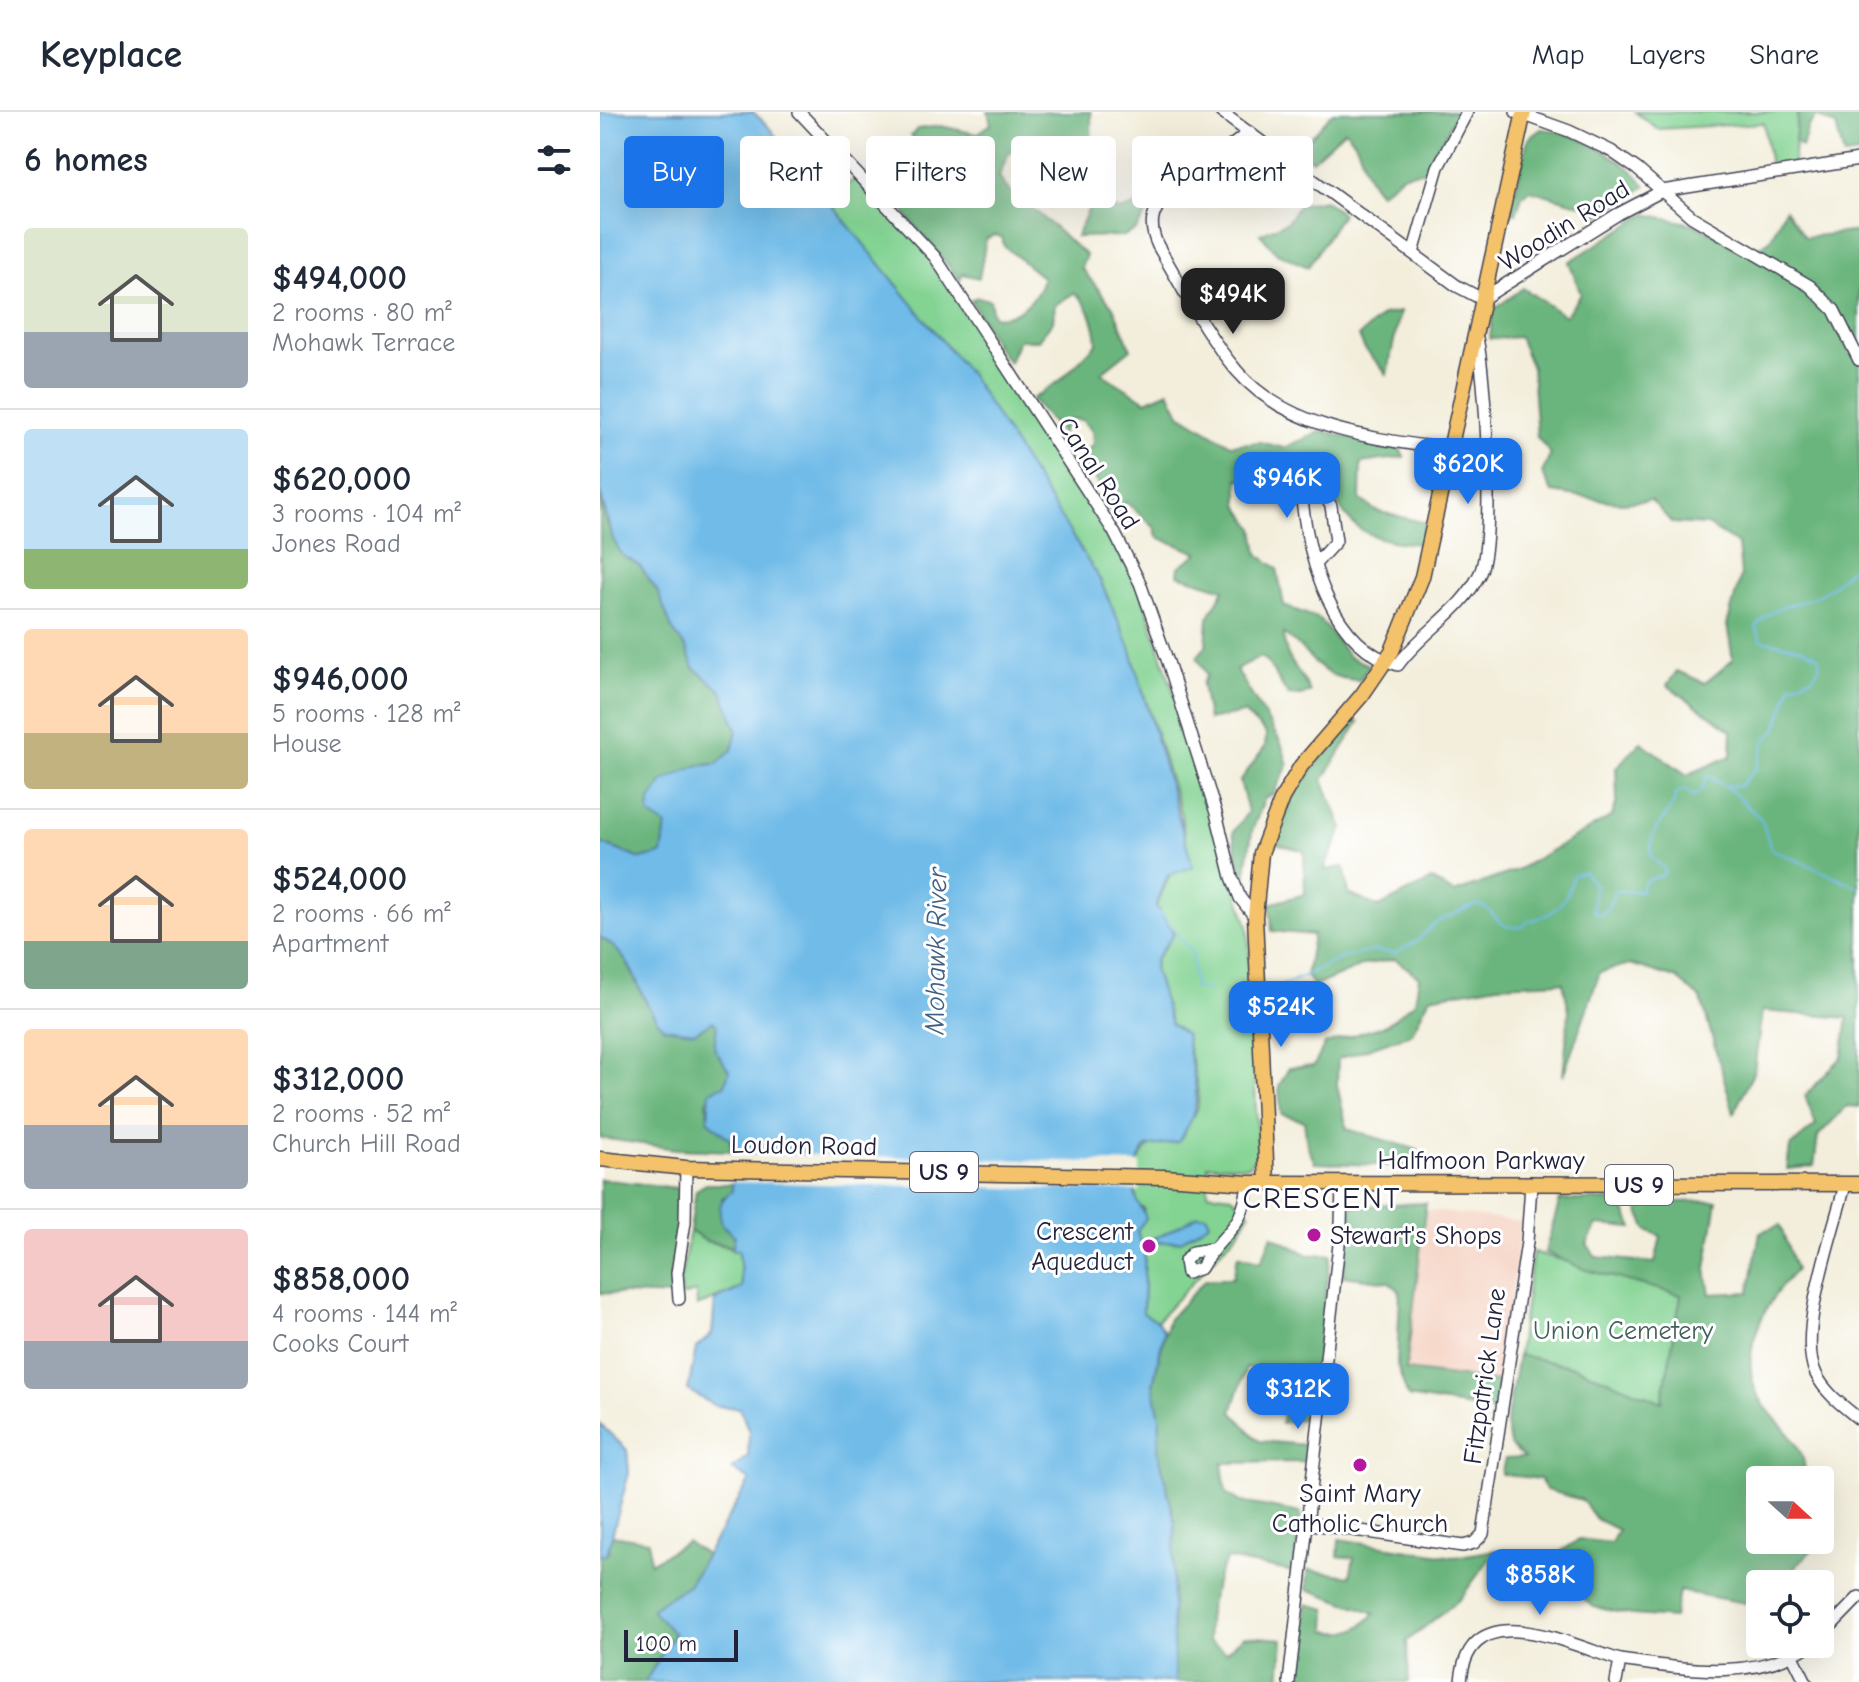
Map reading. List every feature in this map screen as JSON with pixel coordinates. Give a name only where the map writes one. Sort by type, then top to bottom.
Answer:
[{"type":"main road","points":[[1267,1183],[1255,917],[1261,853],[1282,798],[1301,766],[1386,661],[1422,577],[1452,450],[1522,113]]},
{"type":"main road","name":"Loudon Road","points":[[600,1159],[686,1168],[1165,1177],[1248,1183]]},
{"type":"main road","name":"Halfmoon Parkway","points":[[1248,1183],[1852,1184]]},
{"type":"street","name":"Canal Road","points":[[799,112],[935,257],[1114,532],[1140,583],[1169,665],[1216,813],[1232,877],[1240,898],[1255,917]]},
{"type":"street","points":[[1221,112],[1471,296],[1482,299]]},
{"type":"street","points":[[1413,253],[1438,167],[1467,112]]},
{"type":"street","points":[[1522,113],[1611,151],[1692,217],[1793,275],[1824,298],[1847,331],[1859,360]]},
{"type":"street","points":[[1249,132],[1166,197],[1153,216],[1158,246],[1210,335],[1243,377],[1297,413],[1372,439],[1452,450]]},
{"type":"street","name":"Woodin Road","points":[[1482,299],[1618,214],[1662,191],[1859,160]]},
{"type":"street","points":[[1316,563],[1336,541],[1331,506],[1322,491],[1311,490],[1302,500],[1306,529],[1316,563],[1333,608],[1351,637],[1386,661],[1398,665],[1448,616],[1480,573],[1486,538],[1485,402],[1476,333]]},
{"type":"street","points":[[1462,401],[1485,402]]},
{"type":"street","points":[[679,1299],[677,1273],[685,1222],[686,1168]]},
{"type":"street","points":[[1211,1249],[1235,1229],[1246,1205],[1248,1183]]},
{"type":"street","points":[[1289,1682],[1341,1227],[1342,1184]]},
{"type":"street","points":[[1852,1184],[1827,1258],[1810,1323],[1808,1349],[1822,1384],[1859,1419]]},
{"type":"street","name":"Fitzpatrick Lane","points":[[1306,1523],[1463,1546],[1474,1543],[1483,1534],[1527,1242],[1531,1185]]},
{"type":"street","points":[[1834,1623],[1859,1597]]},
{"type":"street","points":[[1461,1682],[1465,1661],[1475,1645],[1493,1633],[1508,1629],[1527,1631],[1620,1660],[1740,1673],[1763,1669],[1788,1658]]},
{"type":"street","points":[[1794,1658],[1806,1682]]},
{"type":"street","points":[[1616,1682],[1620,1660]]},
{"type":"shaded area","points":[[1427,1210],[1521,1222],[1500,1382],[1406,1370]]},
{"type":"green space","points":[[988,112],[1091,112],[1091,136],[1011,136],[1011,152],[999,176],[1011,192],[1011,208],[1031,208],[1086,255],[1081,268],[1113,307],[1131,349],[1101,373],[1146,401],[1169,391],[1180,414],[1231,445],[1260,442],[1284,448],[1322,431],[1400,449],[1404,457],[1361,463],[1360,499],[1376,511],[1426,523],[1421,544],[1388,540],[1363,531],[1343,512],[1329,483],[1238,479],[1238,505],[1254,528],[1258,554],[1277,568],[1284,606],[1320,619],[1349,657],[1369,665],[1360,680],[1334,675],[1317,665],[1284,634],[1289,657],[1310,692],[1301,696],[1288,695],[1266,660],[1260,657],[1236,669],[1281,743],[1288,765],[1273,795],[1265,798],[1252,831],[1245,879],[1240,872],[1233,832],[1248,812],[1240,781],[1265,747],[1266,733],[1244,713],[1208,720],[1202,684],[1207,675],[1197,657],[1206,646],[1208,618],[1224,589],[1178,575],[1179,567],[1198,553],[1157,537],[1155,528],[1126,502],[1118,511],[1121,525],[1106,505],[1109,495],[1079,461],[1093,444],[1092,431],[1082,420],[1069,419],[1061,434],[1032,399],[1062,379],[1097,343],[1088,308],[1074,293],[1055,305],[1053,321],[1038,340],[1018,340],[1009,362],[971,300],[977,297],[990,300],[993,316],[1009,315],[1031,301],[1043,278],[1004,246],[1002,237],[994,235],[986,239],[979,278],[963,274],[960,280],[901,209],[995,208],[995,136],[911,136],[917,129],[941,126],[977,134],[991,124]]},
{"type":"green space","points":[[1333,112],[1457,112],[1427,171],[1404,174],[1380,193],[1345,130],[1313,159],[1312,136]]},
{"type":"green space","points":[[1635,112],[1798,112],[1793,164],[1770,168],[1764,123],[1658,129]]},
{"type":"green space","points":[[1798,112],[1859,112],[1859,154],[1844,156],[1836,126],[1817,116],[1808,126],[1802,147],[1795,141]]},
{"type":"green space","points":[[1541,129],[1569,135],[1599,148],[1626,166],[1646,186],[1598,217],[1589,207],[1530,190],[1522,196],[1516,213],[1510,213],[1528,139]]},
{"type":"green space","points":[[859,175],[866,183],[866,208],[890,208],[935,257],[1134,569],[1248,926],[1258,1155],[1248,1166],[1208,1165],[1208,1193],[1232,1196],[1250,1213],[1241,1229],[1157,1321],[1143,1313],[1145,1243],[1181,1241],[1164,1235],[1140,1241],[1137,1231],[1144,1209],[1137,1203],[1136,1174],[1148,1148],[1190,1119],[1196,1112],[1198,1102],[1197,1083],[1186,1036],[1171,1024],[1154,969],[1155,960],[1174,933],[1156,906],[1185,840],[1181,815],[1130,648],[1100,580],[1051,504],[834,208],[850,208],[850,183]]},
{"type":"green space","points":[[1324,200],[1342,214],[1308,267],[1277,253],[1260,234],[1287,222],[1297,208],[1313,208],[1313,202]]},
{"type":"green space","points":[[1132,207],[1150,208],[1136,230],[1123,236],[1076,237],[1089,208],[1114,208],[1119,211]]},
{"type":"green space","points":[[1785,209],[1805,237],[1859,231],[1859,1107],[1847,1106],[1818,1136],[1814,1166],[1787,1169],[1790,1147],[1816,1125],[1805,1096],[1842,1057],[1848,1018],[1762,1011],[1754,1071],[1734,1113],[1701,999],[1676,978],[1630,964],[1600,972],[1563,1076],[1569,1011],[1563,982],[1498,985],[1430,997],[1411,1034],[1338,1059],[1337,1085],[1347,1129],[1418,1150],[1415,1166],[1315,1163],[1307,1145],[1304,1121],[1281,1114],[1279,1086],[1289,1068],[1314,1066],[1325,1044],[1386,1025],[1415,1002],[1419,977],[1395,959],[1363,965],[1315,986],[1306,977],[1313,935],[1272,931],[1270,904],[1305,894],[1304,851],[1274,843],[1290,800],[1350,720],[1359,722],[1323,780],[1343,828],[1324,870],[1344,867],[1349,894],[1379,907],[1432,880],[1454,893],[1515,871],[1612,816],[1617,801],[1616,768],[1641,742],[1687,775],[1731,756],[1732,731],[1667,685],[1677,671],[1705,683],[1733,660],[1727,625],[1741,575],[1738,544],[1707,525],[1672,523],[1651,500],[1622,503],[1552,492],[1542,473],[1551,454],[1537,437],[1532,368],[1519,337],[1490,339],[1493,310],[1523,288],[1565,316],[1581,294],[1569,262],[1646,214],[1693,224],[1751,251],[1770,240]]},
{"type":"green space","points":[[1400,312],[1387,374],[1364,348],[1359,336],[1383,315]]},
{"type":"green space","points":[[600,492],[605,519],[622,555],[639,565],[658,592],[672,629],[686,648],[694,668],[722,691],[737,730],[732,750],[717,764],[696,766],[666,826],[662,854],[641,859],[600,843]]},
{"type":"green space","points":[[600,937],[616,949],[626,962],[664,1028],[695,1032],[713,1021],[717,1026],[715,1048],[729,1071],[725,1085],[707,1101],[708,1120],[729,1135],[732,1151],[676,1149],[600,1138]]},
{"type":"green space","points":[[600,1179],[676,1188],[681,1202],[671,1286],[674,1296],[600,1293]]},
{"type":"green space","points":[[706,1184],[733,1184],[732,1192],[722,1198],[722,1225],[735,1236],[732,1250],[730,1246],[706,1241],[690,1231],[696,1190]]},
{"type":"green space","points":[[1560,1200],[1620,1200],[1633,1228],[1597,1225],[1587,1244],[1596,1257],[1655,1263],[1661,1236],[1647,1230],[1635,1203],[1717,1201],[1706,1269],[1710,1294],[1749,1292],[1760,1232],[1780,1225],[1796,1270],[1763,1315],[1752,1351],[1751,1370],[1755,1388],[1764,1405],[1799,1449],[1804,1466],[1746,1466],[1746,1554],[1808,1554],[1795,1570],[1746,1570],[1746,1603],[1679,1591],[1674,1618],[1632,1615],[1594,1607],[1581,1597],[1562,1595],[1567,1578],[1540,1567],[1579,1539],[1611,1543],[1618,1530],[1596,1519],[1582,1500],[1546,1490],[1540,1479],[1501,1474],[1505,1459],[1524,1458],[1510,1445],[1506,1425],[1518,1355],[1575,1367],[1662,1402],[1681,1295],[1586,1270],[1545,1252]]},
{"type":"green space","points":[[1426,1203],[1406,1370],[1500,1382],[1497,1411],[1408,1397],[1397,1365],[1400,1291],[1389,1282],[1343,1276],[1352,1206]]},
{"type":"green space","points":[[690,1231],[706,1241],[739,1250],[742,1288],[697,1306],[696,1292],[682,1296],[680,1281]]},
{"type":"green space","points":[[1272,1236],[1309,1255],[1331,1254],[1309,1418],[1281,1423],[1284,1412],[1264,1406],[1269,1387],[1267,1368],[1246,1368],[1232,1412],[1259,1441],[1307,1445],[1304,1462],[1222,1463],[1226,1493],[1241,1502],[1301,1513],[1294,1572],[1227,1559],[1214,1588],[1209,1610],[1208,1641],[1226,1652],[1244,1636],[1283,1639],[1280,1682],[1175,1682],[1172,1614],[1175,1522],[1158,1451],[1160,1418],[1153,1384],[1168,1320],[1205,1280],[1233,1278],[1238,1255],[1261,1262]]},
{"type":"green space","name":"Union Cemetery","points":[[1533,1252],[1682,1294],[1662,1402],[1575,1367],[1518,1355]]},
{"type":"green space","points":[[612,1535],[649,1541],[650,1563],[687,1542],[706,1555],[689,1584],[652,1609],[674,1634],[645,1682],[600,1682],[600,1556],[608,1554]]},
{"type":"green space","points":[[1339,1539],[1454,1557],[1496,1550],[1460,1599],[1407,1641],[1409,1682],[1298,1682],[1307,1604],[1327,1609],[1326,1630],[1341,1633],[1354,1630],[1375,1613],[1307,1589],[1308,1570],[1350,1576],[1354,1558],[1338,1556]]},
{"type":"water","name":"Mohawk River","points":[[600,112],[753,112],[776,136],[740,136],[740,208],[834,208],[971,376],[1100,580],[1130,647],[1193,867],[1168,875],[1156,906],[1174,934],[1155,960],[1154,969],[1171,1024],[1186,1035],[1196,1101],[1188,1127],[1178,1142],[1146,1147],[1135,1172],[1134,1186],[1146,1218],[1137,1231],[1140,1241],[1151,1241],[1198,1215],[1206,1215],[1210,1222],[1181,1241],[1145,1243],[1143,1313],[1157,1321],[1164,1332],[1153,1384],[1160,1418],[1158,1451],[1175,1522],[1172,1614],[1175,1682],[645,1682],[674,1634],[651,1609],[689,1584],[750,1480],[732,1469],[748,1457],[749,1432],[740,1408],[715,1406],[688,1390],[696,1348],[712,1334],[715,1300],[742,1288],[739,1250],[732,1250],[735,1236],[722,1225],[720,1214],[722,1202],[732,1191],[733,1142],[708,1120],[710,1091],[725,1085],[729,1071],[714,1048],[717,1026],[713,1021],[695,1032],[664,1028],[647,1004],[623,957],[600,937],[600,843],[641,859],[662,854],[666,826],[649,814],[650,800],[663,781],[696,766],[717,764],[732,750],[737,730],[722,691],[694,668],[686,648],[672,629],[658,592],[639,565],[622,555],[613,539],[600,492]]},
{"type":"water","points":[[600,1424],[627,1450],[629,1473],[607,1554],[600,1556]]},
{"type":"pier","points":[[728,1153],[1140,1163],[1140,1191],[729,1182]]},
{"type":"waterway","points":[[1276,989],[1344,957],[1373,951],[1396,953],[1417,941],[1435,923],[1477,904],[1503,924],[1524,926],[1559,906],[1568,892],[1573,875],[1584,872],[1594,884],[1593,912],[1601,915],[1608,909],[1615,891],[1641,891],[1645,881],[1663,875],[1665,869],[1651,857],[1651,845],[1653,835],[1674,803],[1676,794],[1685,789],[1693,796],[1701,791],[1707,776],[1726,786],[1740,786],[1756,768],[1766,739],[1776,730],[1791,685],[1813,677],[1820,665],[1818,656],[1804,649],[1761,640],[1756,627],[1772,612],[1824,592],[1859,563]]},
{"type":"waterway","points":[[1727,787],[1762,820],[1771,849],[1859,887]]},
{"type":"waterway","points":[[1160,912],[1192,952],[1194,988],[1209,990]]},
{"type":"place","name":"Stewart's Shops","points":[[1314,1235]]},
{"type":"place","name":"Crescent Aqueduct","points":[[1149,1246]]},
{"type":"place","name":"Saint Mary Catholic Church","points":[[1360,1465]]},
{"type":"district","name":"CRESCENT","points":[[1322,1198]]}]
